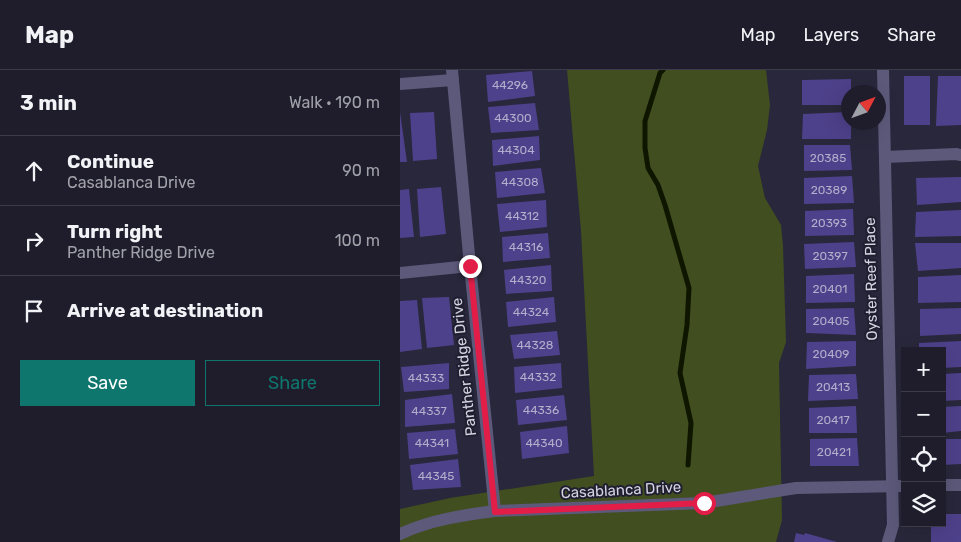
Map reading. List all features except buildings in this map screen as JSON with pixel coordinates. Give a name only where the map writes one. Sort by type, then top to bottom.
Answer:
[{"type":"street","name":"Oyster Reef Place","points":[[883,70],[892,525],[888,542]]},
{"type":"street","points":[[400,84],[453,75]]},
{"type":"street","name":"Panther Ridge Drive","points":[[453,75],[495,512]]},
{"type":"street","points":[[885,157],[961,155]]},
{"type":"street","points":[[400,273],[470,266]]},
{"type":"street","points":[[946,485],[961,485]]},
{"type":"street","name":"Casablanca Drive","points":[[400,534],[436,521],[466,514],[704,503],[796,488],[901,486]]},
{"type":"green space","points":[[567,70],[766,70],[770,105],[767,130],[758,166],[765,198],[781,225],[786,342],[779,363],[782,520],[776,542],[400,542],[400,509],[450,498],[594,476],[581,231]]},
{"type":"waterway","points":[[663,70],[660,73],[645,121],[645,148],[648,168],[658,185],[665,205],[689,288],[687,325],[680,373],[691,423],[688,465]]},
{"type":"route","points":[[470,266],[495,512],[704,503]]}]
